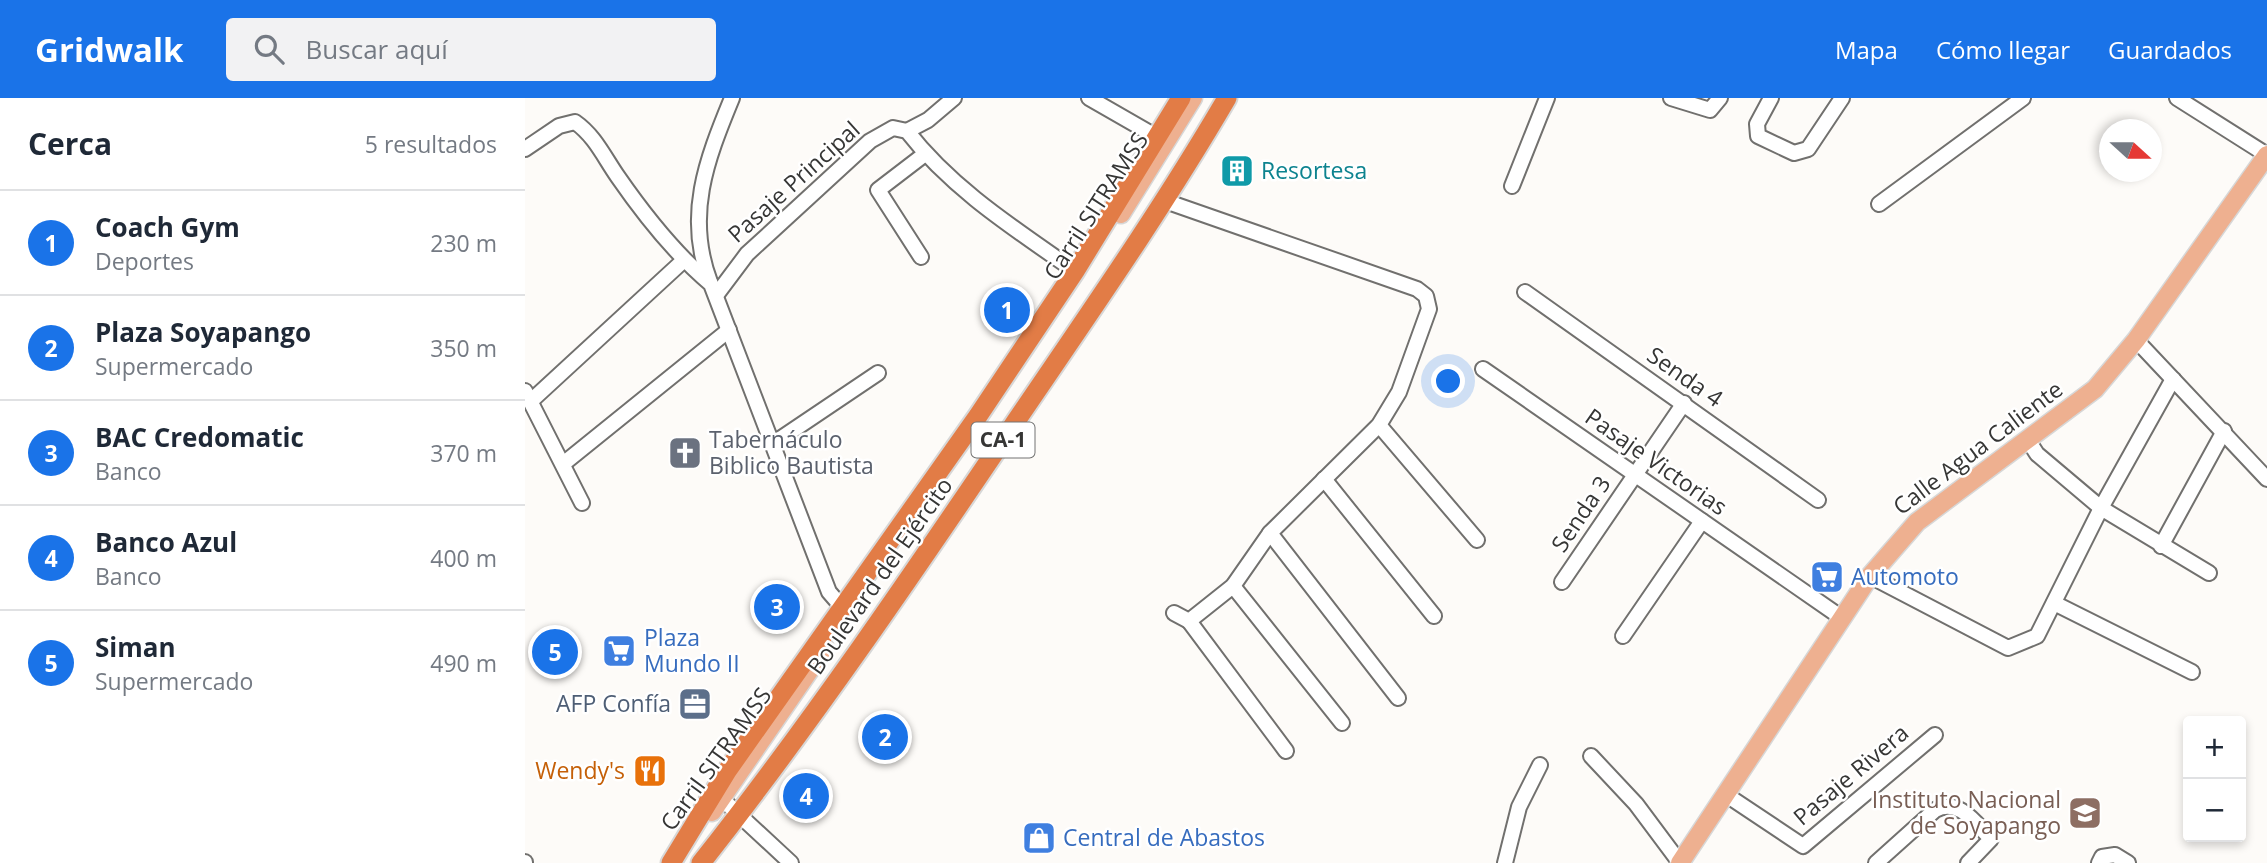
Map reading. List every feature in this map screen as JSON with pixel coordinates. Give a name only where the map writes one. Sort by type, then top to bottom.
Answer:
[{"type":"highway","name":"Boulevard del Ejército","points":[[673,859],[720,781],[978,416],[1075,271],[1181,98]]},
{"type":"highway","name":"Boulevard del Ejército","points":[[701,863],[770,775],[890,608],[1165,201],[1227,98]]},
{"type":"main road","name":"Carril SITRAMSS","points":[[673,859],[721,798],[1014,376],[1193,98]]},
{"type":"main road","name":"Carril SITRAMSS","points":[[770,775],[778,755],[819,694],[1088,306],[1219,98]]},
{"type":"main road","name":"Calle Agua Caliente","points":[[1681,861],[1870,576],[1917,522],[2095,389],[2136,340],[2267,155]]},
{"type":"street","points":[[732,98],[718,131],[699,196],[697,232],[729,330],[829,592],[842,607]]},
{"type":"street","name":"Pasaje Principal","points":[[714,289],[747,254],[870,141],[893,128],[907,131],[928,120],[954,98]]},
{"type":"street","points":[[1089,98],[1157,137]]},
{"type":"street","points":[[1512,186],[1546,98]]},
{"type":"street","points":[[1671,98],[1710,110],[1720,98]]},
{"type":"street","points":[[1771,98],[1756,124],[1758,136],[1794,153],[1808,149],[1842,98]]},
{"type":"street","points":[[1879,204],[2023,98]]},
{"type":"street","points":[[2177,98],[2267,155]]},
{"type":"street","points":[[525,149],[559,126],[575,122],[588,131],[619,178],[683,261],[714,289]]},
{"type":"street","points":[[907,131],[925,154],[955,183],[1075,271]]},
{"type":"street","points":[[921,257],[878,190],[925,154]]},
{"type":"street","points":[[1165,201],[1417,289],[1426,296],[1429,309],[1399,392],[1379,425],[1270,533],[1233,586],[1189,621]]},
{"type":"street","points":[[582,503],[528,396],[683,261]]},
{"type":"street","name":"Senda 4","points":[[1525,292],[1818,500]]},
{"type":"street","points":[[563,464],[729,330]]},
{"type":"street","points":[[2136,340],[2267,479]]},
{"type":"street","name":"Pasaje Victorias","points":[[1483,369],[1842,618]]},
{"type":"street","points":[[774,443],[878,373]]},
{"type":"street","points":[[1870,576],[2008,648],[2037,636],[2101,508],[2173,379]]},
{"type":"street","name":"Senda 3","points":[[1562,582],[1684,403]]},
{"type":"street","points":[[1379,425],[1477,540]]},
{"type":"street","points":[[2161,546],[2224,431]]},
{"type":"street","points":[[2028,440],[2035,452],[2101,508],[2209,573]]},
{"type":"street","points":[[1324,480],[1434,616]]},
{"type":"street","points":[[1623,636],[1702,521]]},
{"type":"street","points":[[1270,533],[1398,698]]},
{"type":"street","points":[[1233,586],[1342,723]]},
{"type":"street","points":[[2054,603],[2192,672]]},
{"type":"street","points":[[1174,613],[1189,621],[1286,751]]},
{"type":"street","name":"Pasaje Rivera","points":[[1725,794],[1803,846],[1935,735]]},
{"type":"street","points":[[1591,756],[1636,804],[1681,861]]},
{"type":"street","points":[[1505,863],[1519,807],[1540,765]]},
{"type":"street","points":[[721,798],[791,863]]},
{"type":"street","points":[[1875,863],[1935,810],[1944,806],[1963,811],[1991,839],[1968,863]]},
{"type":"street","points":[[2099,863],[2102,857],[2115,855],[2128,863]]},
{"type":"place","name":"Resortesa","points":[[1237,171]]},
{"type":"place","name":"Coach Gym","points":[[1007,310]]},
{"type":"place","name":"Tabernáculo Biblico Bautista","points":[[685,453]]},
{"type":"place","name":"Automoto","points":[[1827,577]]},
{"type":"place","name":"BAC Credomatic","points":[[777,607]]},
{"type":"place","name":"Plaza Mundo II","points":[[619,651]]},
{"type":"place","name":"Siman","points":[[555,652]]},
{"type":"place","name":"AFP Confía","points":[[695,704]]},
{"type":"place","name":"Plaza Soyapango","points":[[885,737]]},
{"type":"place","name":"Wendy's","points":[[650,771]]},
{"type":"place","name":"Banco Azul","points":[[806,796]]},
{"type":"place","name":"Instituto Nacional de Soyapango","points":[[2085,813]]},
{"type":"place","name":"Central de Abastos","points":[[1039,838]]}]
